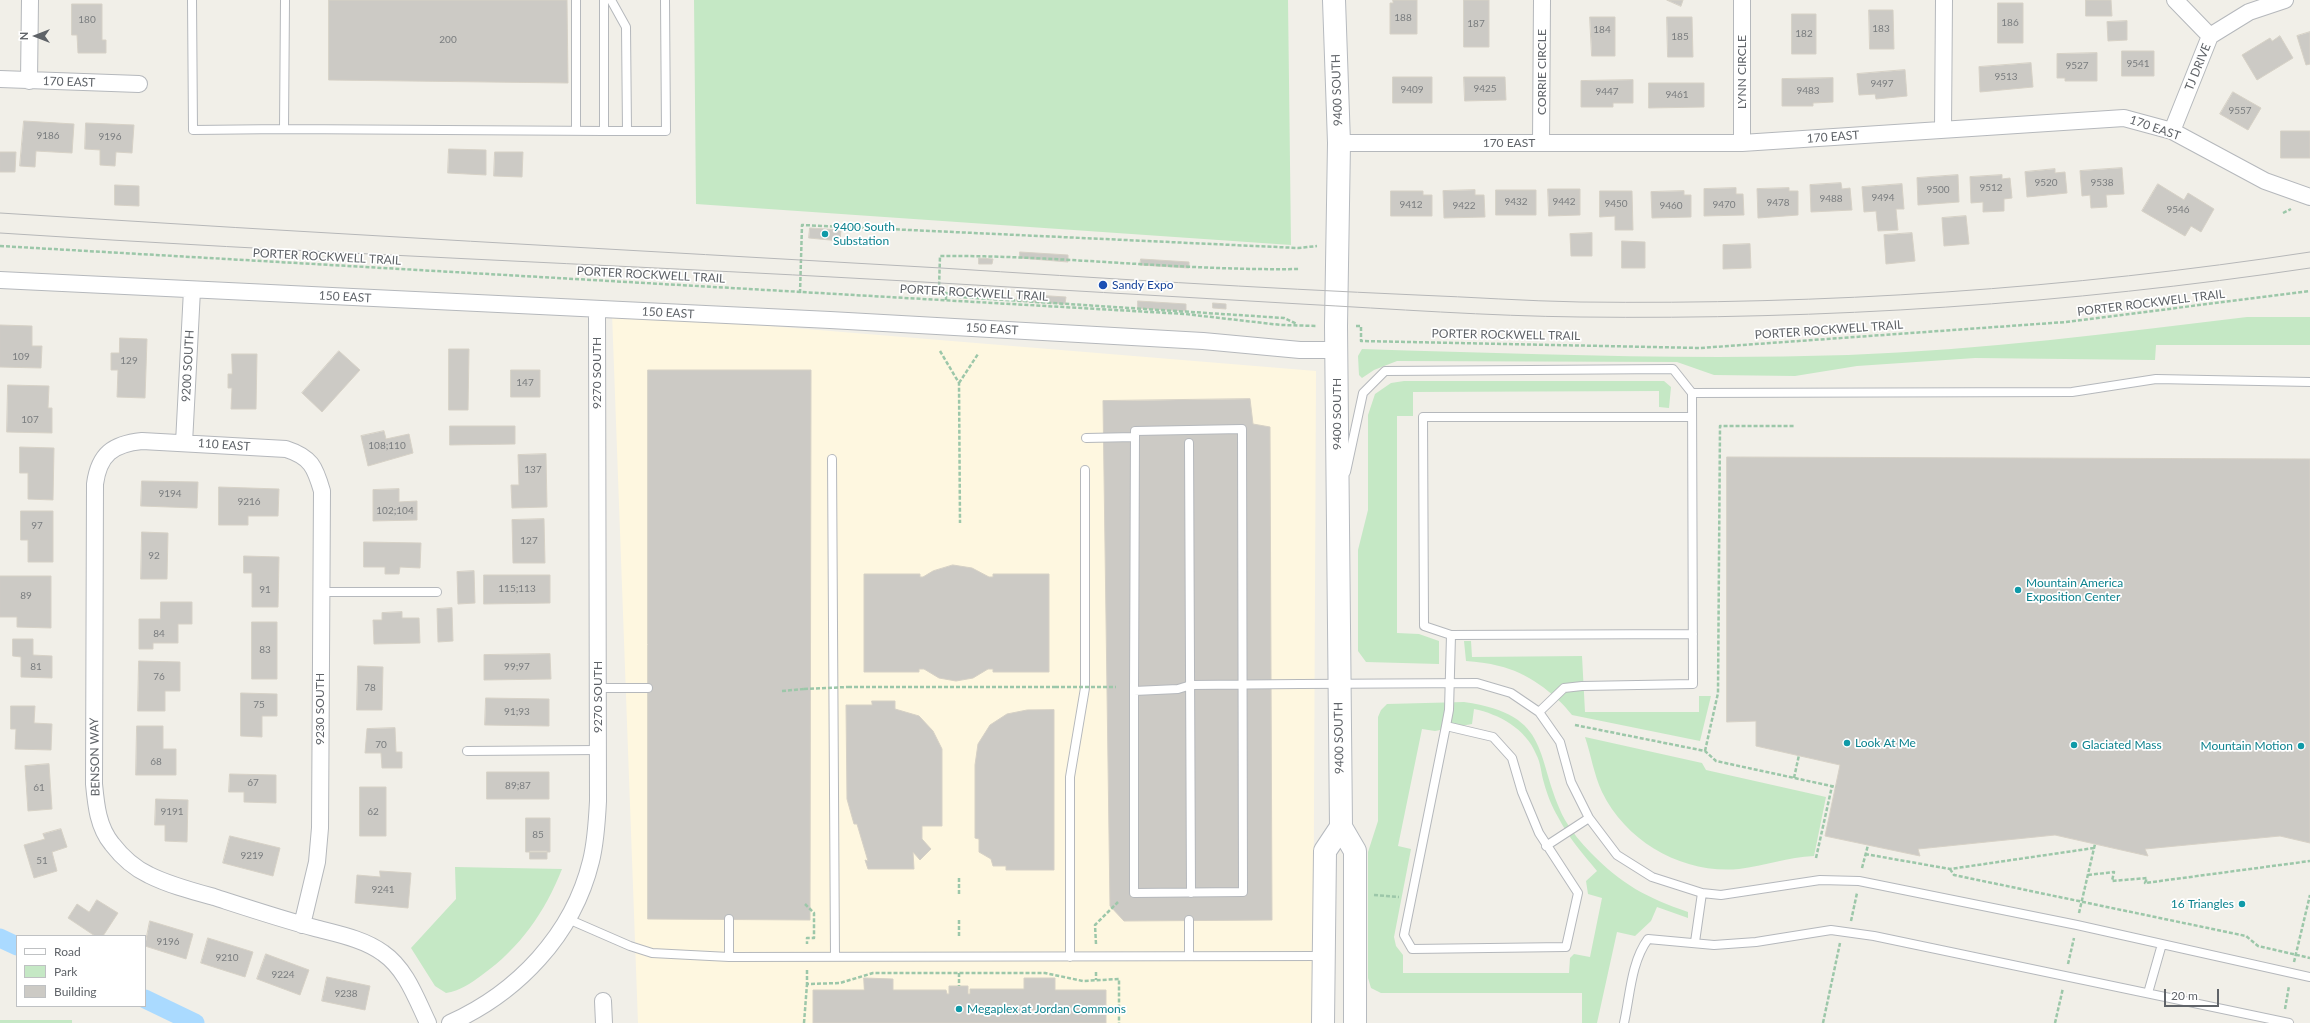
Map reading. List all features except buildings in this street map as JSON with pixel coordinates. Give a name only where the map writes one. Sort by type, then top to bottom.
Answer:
[{"type":"street","points":[[29,80],[30,0]]},
{"type":"street","name":"9400 SOUTH","points":[[1334,0],[1339,143],[1337,350],[1340,827]]},
{"type":"street","name":"CORRIE CIRCLE","points":[[1541,143],[1542,0]]},
{"type":"street","name":"LYNN CIRCLE","points":[[1742,0],[1742,143]]},
{"type":"street","points":[[1944,0],[1944,129]]},
{"type":"street","points":[[2175,0],[2210,36]]},
{"type":"street","name":"TJ DRIVE","points":[[2172,131],[2210,36],[2249,12],[2285,0]]},
{"type":"street","name":"170 EAST","points":[[0,79],[139,84]]},
{"type":"street","name":"170 EAST","points":[[1339,143],[1742,143],[2124,118],[2172,131],[2265,181],[2310,197]]},
{"type":"street","name":"150 EAST","points":[[0,280],[1095,334],[1203,341],[1300,350],[1337,350]]},
{"type":"street","name":"9200 SOUTH","points":[[184,442],[192,290]]},
{"type":"street","name":"9270 SOUTH","points":[[450,1023],[491,1001],[521,978],[547,950],[568,919],[584,884],[591,862],[596,832],[598,750],[597,309]]},
{"type":"street","name":"110 EAST","points":[[105,456],[114,447],[127,443],[184,442],[286,449],[298,453],[310,461],[317,473],[322,491]]},
{"type":"street","name":"BENSON WAY","points":[[105,456],[99,464],[95,484],[94,784],[101,825],[111,843],[127,861],[148,875],[302,925],[362,942],[383,952],[397,965],[408,981],[428,1023]]},
{"type":"street","name":"9230 SOUTH","points":[[302,925],[317,862],[320,828],[322,491]]},
{"type":"street","points":[[1323,1023],[1322,956],[1325,851],[1340,827],[1355,851],[1355,1023]]},
{"type":"street","points":[[603,1001],[604,1023]]},
{"type":"lane","points":[[192,0],[193,130],[666,131],[665,0]]},
{"type":"lane","points":[[284,129],[285,0]]},
{"type":"lane","points":[[576,0],[576,130]]},
{"type":"lane","points":[[604,0],[604,131]]},
{"type":"lane","points":[[611,0],[626,26],[627,131]]},
{"type":"lane","points":[[1338,511],[1363,393],[1385,371],[1673,368],[1692,393],[1693,684],[1582,686],[1564,688],[1539,712]]},
{"type":"lane","points":[[1692,393],[2072,392],[2156,378],[2310,382]]},
{"type":"lane","points":[[1692,417],[1423,417],[1424,626],[1451,635],[1693,634]]},
{"type":"lane","points":[[1242,429],[1243,685],[1243,892],[1134,893],[1135,431],[1242,429]]},
{"type":"lane","points":[[1086,438],[1135,437]]},
{"type":"lane","points":[[1189,443],[1191,893]]},
{"type":"lane","points":[[832,459],[835,957]]},
{"type":"lane","points":[[1070,957],[1070,777],[1085,688],[1085,470]]},
{"type":"lane","points":[[321,592],[437,592]]},
{"type":"lane","points":[[1446,726],[1493,737],[1512,758],[1522,792],[1539,833],[1546,846],[1578,893],[1566,947],[1412,949],[1404,935],[1446,726],[1450,710],[1451,635]]},
{"type":"lane","points":[[1134,690],[1178,689],[1191,685],[1477,683],[1511,693],[1539,712],[1560,742],[1571,782],[1589,818],[1617,856],[1652,877],[1702,893],[1721,895],[1820,880],[1859,881],[2162,944],[2310,977]]},
{"type":"lane","points":[[598,688],[648,688]]},
{"type":"lane","points":[[467,751],[598,750]]},
{"type":"lane","points":[[1546,846],[1589,818]]},
{"type":"lane","points":[[1695,942],[1702,893]]},
{"type":"lane","points":[[568,919],[630,946],[652,953],[729,957],[1322,956]]},
{"type":"lane","points":[[729,920],[729,957]]},
{"type":"lane","points":[[1189,920],[1190,956]]},
{"type":"lane","points":[[1624,1023],[1636,964],[1641,948],[1648,940],[1695,942],[1714,945],[1756,942],[1831,930],[1855,932],[2289,1023]]},
{"type":"lane","points":[[2148,993],[2162,944]]},
{"type":"path","points":[[800,293],[802,226],[1298,248],[1338,244]]},
{"type":"path","name":"PORTER ROCKWELL TRAIL","points":[[0,246],[1219,316],[1300,326],[1284,318],[960,297],[946,293]]},
{"type":"path","points":[[946,300],[946,293],[939,288],[940,256],[995,256],[1249,270],[1300,269]]},
{"type":"path","name":"PORTER ROCKWELL TRAIL","points":[[1361,326],[1361,341],[1700,348],[2043,325],[2310,292]]},
{"type":"path","points":[[940,351],[959,383],[960,523]]},
{"type":"path","points":[[959,383],[978,354]]},
{"type":"path","points":[[1705,751],[1718,693],[1720,426],[1794,426]]},
{"type":"path","points":[[782,691],[848,687],[1116,687]]},
{"type":"path","points":[[1575,725],[1705,751],[1716,761],[1836,787]]},
{"type":"path","points":[[1794,778],[1800,755]]},
{"type":"path","points":[[1816,858],[1832,786]]},
{"type":"path","points":[[1865,854],[1950,869],[2094,848]]},
{"type":"path","points":[[2088,875],[2114,872],[2112,881],[2147,878],[2146,883],[2310,861]]},
{"type":"path","points":[[1950,869],[1954,875],[2246,936],[2258,946],[2310,958]]},
{"type":"path","points":[[959,878],[959,896]]},
{"type":"path","points":[[1096,944],[1095,925],[1118,902]]},
{"type":"path","points":[[805,904],[814,913],[814,938],[807,938],[807,944]]},
{"type":"path","points":[[959,920],[959,938]]},
{"type":"path","points":[[804,1023],[807,969]]},
{"type":"path","points":[[807,984],[840,982],[873,973],[1044,972],[1083,981],[1119,979],[1119,1023]]},
{"type":"path","points":[[1096,972],[1096,980]]},
{"type":"path","points":[[959,973],[959,986]]},
{"type":"shaded area","points":[[612,313],[1316,371],[1313,1023],[638,1023]]},
{"type":"green space","points":[[694,0],[1288,0],[1291,245],[696,204]]},
{"type":"green space","points":[[2247,317],[2310,317],[2310,345],[2156,345],[2155,360],[1975,358],[1857,366],[1795,376],[1714,375],[1677,362],[1397,361],[1374,370],[1362,378],[1359,375],[1358,356],[1362,349],[1666,357],[1848,355],[1898,353],[1998,345],[2098,335]]},
{"type":"green space","points":[[1404,381],[1664,381],[1671,387],[1669,408],[1659,407],[1659,391],[1413,392],[1413,416],[1397,416],[1397,633],[1419,634],[1439,641],[1439,664],[1366,662],[1358,651],[1358,550],[1368,510],[1368,415],[1375,394],[1391,383]]},
{"type":"green space","points":[[1464,641],[1471,641],[1472,657],[1582,656],[1585,712],[1699,712],[1699,696],[1711,696],[1700,741],[1572,715],[1549,691],[1529,678],[1509,669],[1495,665],[1466,661]]},
{"type":"green space","points":[[1464,702],[1493,708],[1514,717],[1528,729],[1537,743],[1555,798],[1565,820],[1584,845],[1602,864],[1624,882],[1647,895],[1688,912],[1688,918],[1657,907],[1651,921],[1635,936],[1617,932],[1597,1023],[1582,1023],[1582,993],[1381,993],[1371,988],[1368,978],[1368,852],[1378,821],[1378,717],[1381,710],[1387,704]],"holes":[[[1474,709],[1483,711],[1511,724],[1526,737],[1538,757],[1543,780],[1556,813],[1571,838],[1597,871],[1586,881],[1588,894],[1602,898],[1590,957],[1574,954],[1570,958],[1569,973],[1403,973],[1403,955],[1396,946],[1394,937],[1411,849],[1398,846],[1422,729],[1435,731],[1472,724]]]},
{"type":"green space","points":[[1585,737],[1702,763],[1706,770],[1826,797],[1814,856],[1795,858],[1739,869],[1718,869],[1697,866],[1659,852],[1626,826],[1613,810],[1599,785]]},
{"type":"green space","points":[[455,867],[562,869],[548,900],[520,941],[496,964],[478,978],[461,989],[446,993],[435,986],[411,948],[456,899]]},
{"type":"green space","points":[[0,1020],[72,1020],[72,1023],[0,1023]]},
{"type":"waterway","points":[[0,938],[16,946]]},
{"type":"waterway","points":[[146,999],[195,1023]]},
{"type":"tram line","points":[[0,213],[1238,286],[1580,302],[1763,301],[1946,292],[2128,276],[2310,252]]},
{"type":"tram line","points":[[0,233],[226,247],[906,281],[1440,312],[1580,317],[1763,316],[1946,307],[2128,291],[2219,281],[2310,268]]},
{"type":"place","name":"9400 South Substation","points":[[825,234]]},
{"type":"place","name":"Sandy Expo","points":[[1103,285]]},
{"type":"place","name":"Mountain America Exposition Center","points":[[2018,590]]},
{"type":"place","name":"Look At Me","points":[[1847,743]]},
{"type":"place","name":"Glaciated Mass","points":[[2074,745]]},
{"type":"place","name":"Mountain Motion","points":[[2301,746]]},
{"type":"place","name":"16 Triangles","points":[[2242,904]]},
{"type":"place","name":"Megaplex at Jordan Commons","points":[[959,1009]]}]
